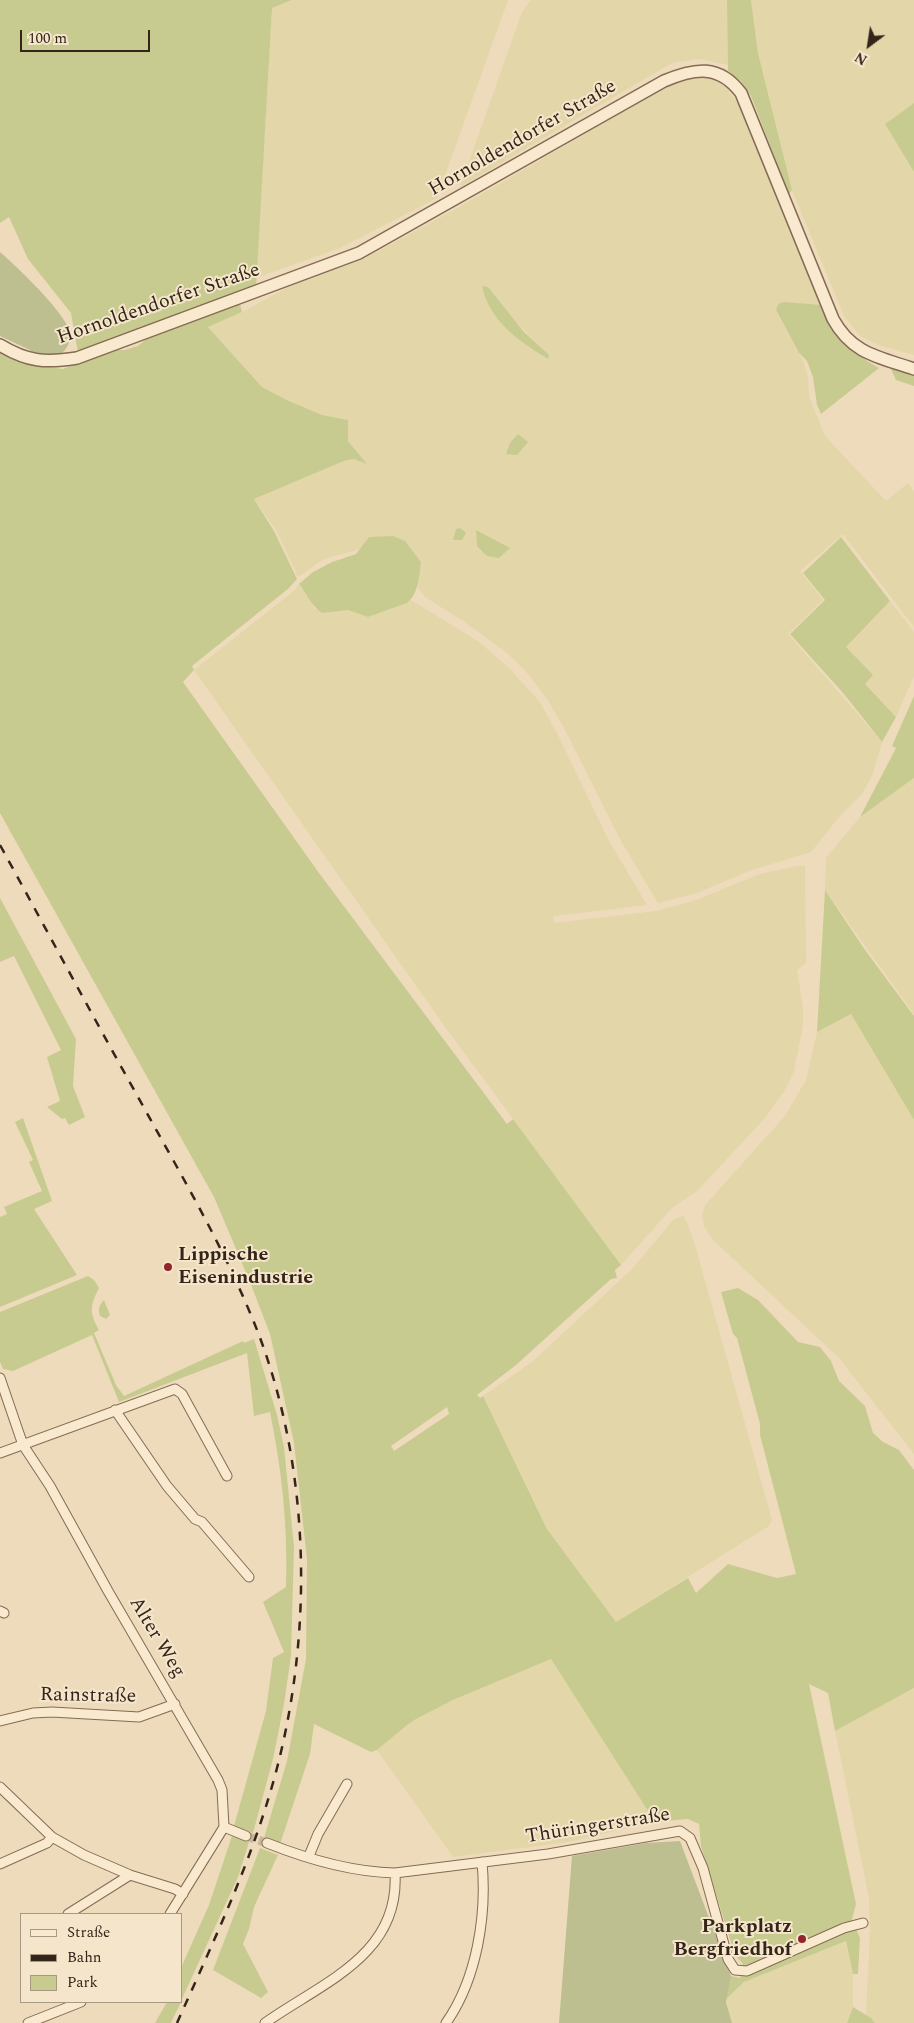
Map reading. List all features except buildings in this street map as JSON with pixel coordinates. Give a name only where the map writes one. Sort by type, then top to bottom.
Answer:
[{"type":"street","name":"Hornoldendorfer Straße","points":[[0,345],[37,361],[59,361],[77,358],[360,252],[664,81],[684,72],[701,70],[726,78],[741,93],[834,319],[844,336],[856,348],[866,353],[914,369]]},
{"type":"street","name":"Alter Weg","points":[[0,1378],[23,1445],[50,1486],[218,1780],[222,1790],[224,1828]]},
{"type":"street","points":[[0,1452],[167,1391],[178,1390],[227,1476]]},
{"type":"street","points":[[115,1410],[167,1486],[194,1519],[202,1522],[249,1577]]},
{"type":"street","name":"Rainstraße","points":[[0,1721],[33,1713],[52,1712],[139,1717],[175,1704]]},
{"type":"street","points":[[310,1856],[318,1834],[347,1784]]},
{"type":"street","points":[[0,1787],[52,1837],[84,1855],[130,1875],[174,1889],[183,1894]]},
{"type":"street","points":[[171,1913],[224,1828],[246,1836]]},
{"type":"street","name":"Thüringerstraße","points":[[267,1843],[352,1869],[375,1873],[396,1873],[548,1854],[680,1831],[690,1838],[703,1868],[728,1959],[735,1970],[747,1972],[844,1928],[863,1923]]},
{"type":"street","points":[[0,1864],[47,1843],[52,1837]]},
{"type":"street","points":[[446,2023],[468,1977],[482,1930],[485,1892],[482,1862]]},
{"type":"street","points":[[265,2023],[346,1972],[359,1960],[376,1939],[391,1912],[395,1897],[396,1873]]},
{"type":"street","points":[[70,1913],[130,1875]]},
{"type":"street","points":[[28,2023],[78,2003]]},
{"type":"shaded area","points":[[292,0],[508,0],[437,198],[340,248],[256,278],[272,8]]},
{"type":"shaded area","points":[[531,0],[727,0],[728,65],[699,59],[672,63],[460,187],[522,12]]},
{"type":"shaded area","points":[[751,0],[914,0],[914,103],[885,124],[914,172],[914,355],[878,345],[860,336],[844,316],[792,190],[758,53]]},
{"type":"shaded area","points":[[697,76],[715,80],[726,88],[738,103],[821,305],[781,303],[777,305],[777,313],[803,361],[808,377],[809,396],[825,436],[886,501],[908,483],[914,491],[914,627],[843,534],[800,571],[823,600],[788,634],[882,742],[872,776],[862,794],[840,816],[811,852],[749,871],[697,893],[658,903],[621,841],[564,728],[547,699],[529,675],[507,653],[466,623],[425,597],[418,588],[421,562],[369,537],[360,549],[324,559],[298,577],[276,530],[254,499],[344,461],[354,459],[366,463],[348,441],[348,420],[322,415],[262,387],[208,327],[242,312],[290,286],[364,259],[679,81]],"holes":[[[482,286],[548,355],[547,359]]]},
{"type":"shaded area","points":[[299,584],[311,600],[314,608],[322,613],[348,610],[368,617],[411,600],[479,642],[510,669],[539,701],[557,733],[608,839],[647,905],[554,916],[554,923],[656,911],[696,900],[760,874],[805,866],[806,963],[797,970],[803,1008],[803,1025],[794,1071],[785,1090],[765,1118],[697,1191],[672,1208],[621,1265],[445,1027],[194,670],[295,590]]},
{"type":"shaded area","points":[[890,601],[914,632],[914,676],[896,717],[865,684],[846,647]]},
{"type":"shaded area","points":[[914,778],[914,1014],[825,890],[826,858],[860,817]]},
{"type":"shaded area","points":[[851,1014],[914,1120],[914,1454],[839,1358],[712,1239],[704,1226],[702,1215],[705,1205],[785,1116],[806,1080],[817,1032]]},
{"type":"shaded area","points":[[683,1216],[695,1245],[772,1520],[769,1526],[616,1622],[549,1532],[483,1396],[533,1361],[632,1269],[674,1219]]},
{"type":"shaded area","points":[[551,1659],[655,1822],[568,1842],[453,1857],[377,1750],[416,1719],[453,1700]]},
{"type":"shaded area","points":[[914,1688],[914,2023],[875,2023],[866,2015],[870,1929],[869,1898],[835,1731]]},
{"type":"shaded area","points":[[846,1941],[853,1974],[853,2007],[847,2023],[732,2023],[726,1999],[744,1982]]},
{"type":"green space","points":[[0,0],[292,0],[272,8],[256,288],[78,353],[71,313],[28,259],[9,217],[0,223]]},
{"type":"green space","points":[[727,0],[751,0],[758,53],[792,190],[789,194],[751,96],[741,81],[728,71]]},
{"type":"green space","points":[[914,103],[914,172],[885,124]]},
{"type":"green space","points":[[0,252],[39,290],[66,323],[70,332],[69,342],[64,351],[59,355],[29,352],[30,350],[0,336]]},
{"type":"green space","points":[[482,286],[488,287],[524,332],[549,355],[548,359],[507,329],[492,310]]},
{"type":"green space","points":[[784,302],[821,305],[832,327],[850,349],[879,368],[821,414],[817,405],[813,377],[807,361],[799,353],[776,310],[778,304]]},
{"type":"green space","points":[[240,304],[242,312],[208,327],[262,387],[322,415],[348,420],[348,441],[367,464],[354,459],[344,461],[254,499],[274,531],[297,579],[289,588],[192,666],[194,670],[183,682],[319,873],[507,1124],[513,1119],[621,1265],[615,1270],[617,1278],[611,1279],[516,1365],[477,1395],[480,1398],[483,1396],[547,1529],[616,1622],[688,1578],[696,1593],[728,1564],[777,1578],[796,1574],[760,1435],[760,1424],[737,1338],[733,1334],[721,1292],[738,1288],[758,1300],[798,1342],[820,1347],[831,1361],[839,1381],[865,1406],[873,1433],[883,1442],[899,1450],[914,1470],[914,1688],[835,1731],[828,1693],[809,1684],[856,1904],[852,1919],[860,1938],[858,1974],[853,1974],[846,1941],[744,1982],[726,1999],[725,1983],[731,1976],[740,1978],[743,1964],[735,1955],[701,1846],[699,1824],[688,1819],[655,1822],[551,1659],[453,1700],[416,1719],[377,1750],[371,1752],[314,1724],[310,1754],[280,1844],[264,1838],[287,1761],[306,1659],[307,1559],[294,1443],[270,1334],[214,1197],[0,813],[0,351],[28,364],[63,369],[111,350],[125,350],[138,346],[150,336]],"holes":[[[447,1407],[449,1414],[394,1451],[391,1446]]]},
{"type":"green space","points":[[890,367],[914,376],[914,386],[896,380]]},
{"type":"green space","points":[[518,434],[528,442],[517,455],[506,454],[510,443]]},
{"type":"green space","points":[[460,528],[466,533],[462,540],[453,540],[456,529]]},
{"type":"green space","points":[[476,530],[510,548],[499,558],[487,556],[477,546]]},
{"type":"green space","points":[[393,536],[405,541],[421,562],[416,590],[407,603],[368,617],[348,610],[322,613],[312,604],[299,584],[313,572],[332,562],[356,554],[369,537]]},
{"type":"green space","points":[[841,537],[890,601],[846,647],[873,675],[865,684],[896,717],[882,742],[844,694],[790,634],[825,600],[803,573]]},
{"type":"green space","points":[[914,696],[914,778],[860,817],[896,748],[892,746]]},
{"type":"green space","points":[[825,890],[865,950],[914,1016],[914,1120],[851,1014],[817,1032]]},
{"type":"green space","points":[[0,898],[76,1039],[73,1086],[85,1117],[69,1125],[65,1118],[62,1119],[47,1107],[60,1101],[47,1057],[61,1050],[14,956],[0,962]]},
{"type":"green space","points":[[23,1118],[52,1201],[34,1209],[77,1275],[0,1307],[0,1217],[7,1214],[4,1207],[42,1191],[29,1162],[33,1160],[15,1122]]},
{"type":"green space","points":[[88,1276],[94,1280],[99,1288],[92,1304],[92,1314],[99,1330],[94,1333],[116,1385],[124,1396],[243,1341],[244,1343],[254,1339],[277,1415],[284,1447],[294,1547],[291,1656],[273,1759],[253,1833],[234,1826],[266,1711],[273,1658],[284,1652],[263,1602],[286,1587],[283,1499],[270,1412],[254,1416],[247,1353],[119,1402],[92,1335],[13,1371],[3,1369],[0,1362],[0,1312]]},
{"type":"green space","points":[[104,1300],[110,1315],[106,1319],[100,1316],[99,1311],[100,1305]]},
{"type":"green space","points":[[232,1836],[249,1842],[238,1877],[182,1999],[182,1966],[209,1905]]},
{"type":"green space","points":[[680,1841],[731,1976],[726,2002],[732,2023],[559,2023],[572,1856],[646,1843]]},
{"type":"green space","points":[[260,1848],[278,1855],[254,1907],[243,1944],[268,1992],[261,1998],[213,1970]]},
{"type":"green space","points":[[166,2003],[181,2003],[171,2023],[155,2023]]},
{"type":"green space","points":[[853,2007],[871,2018],[875,2023],[847,2023]]},
{"type":"tunnel","points":[[246,1836],[267,1843]]},
{"type":"railway","points":[[0,845],[187,1185],[233,1274],[259,1335],[276,1387],[288,1440],[297,1495],[301,1550],[301,1606],[297,1661],[289,1715],[277,1768],[268,1801],[245,1866],[177,2023]]},
{"type":"place","name":"Lippische Eisenindustrie","points":[[168,1267]]},
{"type":"place","name":"Parkplatz Bergfriedhof","points":[[802,1939]]}]
